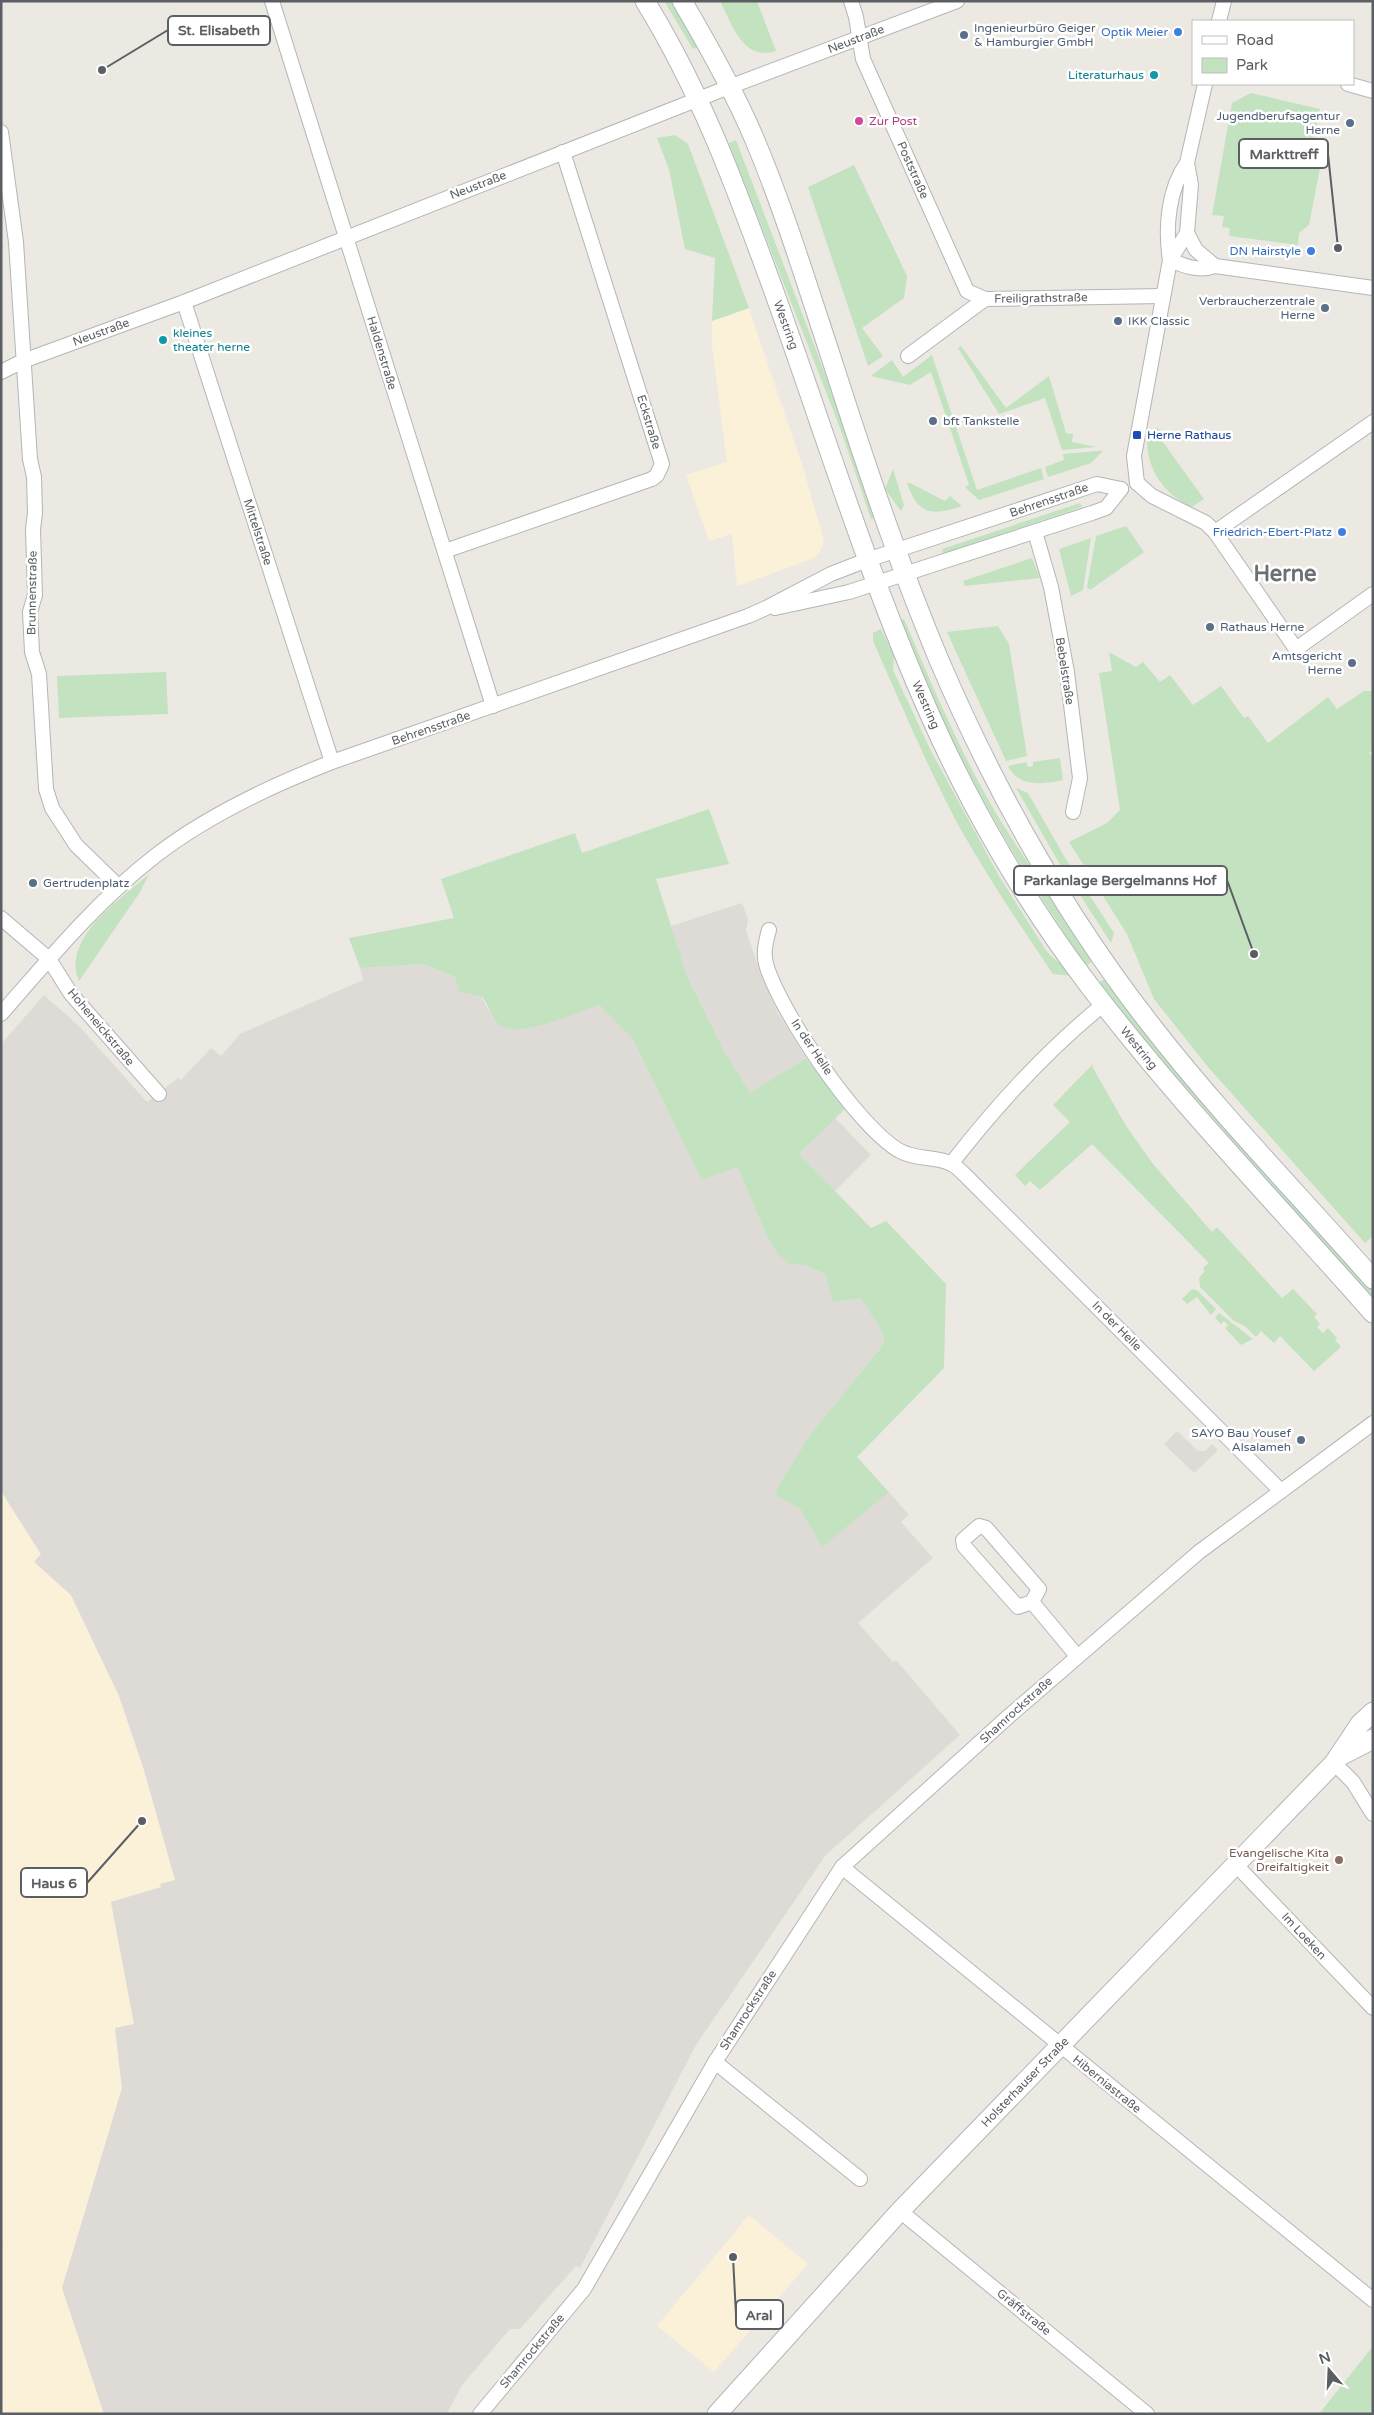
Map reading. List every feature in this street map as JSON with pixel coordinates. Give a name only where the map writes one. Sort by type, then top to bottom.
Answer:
[{"type":"main road","name":"Westring","points":[[645,1],[700,99],[717,138],[876,584],[932,720],[991,833],[1030,898],[1104,1004],[1172,1088],[1373,1313]]},
{"type":"main road","name":"Westring","points":[[682,1],[729,87],[753,136],[788,228],[905,574],[961,708],[1002,792],[1039,859],[1115,978],[1192,1075],[1373,1279]]},
{"type":"main road","name":"Holsterhauser Straße","points":[[717,2414],[900,2211],[1337,1759],[1347,1741],[1373,1712]]},
{"type":"main road","name":"Holsterhauser Straße","points":[[1337,1759],[1373,1739]]},
{"type":"street","name":"Haldenstraße","points":[[272,1],[493,706]]},
{"type":"street","name":"Poststraße","points":[[851,1],[861,38],[863,59],[967,292],[985,299]]},
{"type":"street","name":"Neustraße","points":[[1,372],[23,361],[184,302],[346,236],[729,87],[957,1]]},
{"type":"street","points":[[1220,20],[1224,1]]},
{"type":"street","points":[[1170,260],[1187,233],[1191,185],[1187,163],[1205,85]]},
{"type":"street","points":[[1352,85],[1373,91]]},
{"type":"street","name":"Brunnenstraße","points":[[1,132],[16,242],[30,459],[34,477],[35,513],[32,529],[35,595],[30,612],[32,652],[38,674],[46,789],[52,808],[76,845],[119,888]]},
{"type":"street","name":"Eckstraße","points":[[445,551],[652,479],[661,470],[662,464],[563,152]]},
{"type":"street","points":[[1187,163],[1179,174],[1172,202],[1168,233],[1170,260],[1134,456],[1137,483],[1152,496],[1206,523],[1215,532],[1296,649],[1373,594]]},
{"type":"street","points":[[1187,233],[1196,250],[1215,266]]},
{"type":"street","points":[[1170,260],[1192,268],[1206,270],[1215,266],[1373,288]]},
{"type":"street","name":"Freiligrathstraße","points":[[908,356],[985,299],[1163,296]]},
{"type":"street","name":"Mittelstraße","points":[[184,302],[332,762]]},
{"type":"street","points":[[1215,532],[1373,422]]},
{"type":"street","points":[[1120,489],[1137,483]]},
{"type":"street","name":"Behrensstraße","points":[[119,888],[157,855],[213,818],[282,783],[332,762],[764,609],[831,574],[867,560],[1097,484],[1120,489],[1106,508],[1035,532],[876,584],[812,602],[764,609]]},
{"type":"street","name":"Bebelstraße","points":[[1035,532],[1051,586],[1066,672],[1080,778],[1073,812]]},
{"type":"street","points":[[1,1014],[49,959],[119,888]]},
{"type":"street","name":"Hoheneickstraße","points":[[1,918],[49,959],[71,994],[159,1094]]},
{"type":"street","name":"In der Helle","points":[[769,930],[765,947],[766,963],[783,1003],[811,1051],[850,1102],[885,1139],[900,1151],[951,1164],[966,1176],[1281,1491]]},
{"type":"street","points":[[951,1164],[1021,1083],[1076,1028],[1104,1004]]},
{"type":"street","name":"Shamrockstraße","points":[[480,2414],[584,2289],[715,2062],[842,1867],[1077,1656],[1198,1552],[1373,1423]]},
{"type":"street","points":[[979,1526],[986,1528],[1039,1589],[1032,1602],[1018,1607],[964,1546],[962,1540],[979,1526]]},
{"type":"street","points":[[1032,1602],[1077,1656]]},
{"type":"street","points":[[1337,1759],[1373,1814]]},
{"type":"street","name":"Im Loeken","points":[[1235,1864],[1373,2008]]},
{"type":"street","name":"Hiberniastraße","points":[[842,1867],[1373,2300]]},
{"type":"street","points":[[715,2062],[860,2179]]},
{"type":"street","name":"Gräffstraße","points":[[900,2211],[1147,2414]]},
{"type":"shaded area","points":[[749,308],[804,471],[824,541],[820,552],[814,558],[737,586],[732,534],[709,541],[686,475],[727,462],[712,346],[712,321]]},
{"type":"shaded area","points":[[742,903],[748,919],[746,930],[761,975],[778,1013],[806,1058],[750,1093],[723,1049],[687,976],[671,926]]},
{"type":"shaded area","points":[[424,964],[455,977],[459,992],[481,997],[497,1023],[544,1024],[599,1005],[632,1038],[702,1180],[738,1167],[767,1237],[777,1253],[789,1264],[804,1265],[825,1274],[861,1297],[884,1335],[883,1345],[809,1436],[774,1494],[800,1509],[822,1546],[889,1492],[909,1515],[901,1522],[933,1558],[858,1623],[893,1662],[896,1660],[960,1735],[826,1855],[696,2045],[580,2268],[576,2266],[520,2329],[510,2329],[462,2385],[447,2414],[104,2414],[62,2288],[122,2088],[115,2028],[134,2024],[111,1902],[161,1887],[160,1884],[175,1880],[144,1770],[119,1696],[71,1595],[34,1562],[41,1554],[1,1491],[1,1044],[44,995],[79,1026],[147,1102],[178,1078],[181,1080],[211,1048],[221,1056],[240,1034],[363,980],[360,968]]},
{"type":"shaded area","points":[[835,1118],[871,1155],[835,1191],[799,1154]]},
{"type":"shaded area","points":[[1177,1431],[1198,1451],[1205,1451],[1212,1444],[1218,1450],[1194,1473],[1164,1444]]},
{"type":"shaded area","points":[[1,1491],[41,1555],[35,1562],[71,1595],[119,1696],[144,1770],[175,1880],[161,1884],[161,1887],[111,1902],[134,2024],[115,2028],[122,2088],[62,2288],[104,2414],[1,2414],[1,2245],[4,2242],[1,2239]]},
{"type":"shaded area","points":[[749,2215],[808,2264],[714,2372],[657,2326]]},
{"type":"green space","points":[[664,1],[672,1],[698,47],[693,49]]},
{"type":"green space","points":[[720,1],[757,1],[776,51],[765,53],[755,51],[747,46],[734,30]]},
{"type":"green space","points":[[1251,93],[1320,109],[1313,144],[1324,147],[1309,225],[1299,233],[1298,245],[1229,236],[1230,228],[1222,227],[1224,216],[1212,215],[1232,103]]},
{"type":"green space","points":[[675,135],[688,144],[749,308],[712,321],[715,258],[685,249],[669,169],[657,138]]},
{"type":"green space","points":[[736,140],[845,426],[875,518],[871,519],[840,428],[729,143]]},
{"type":"green space","points":[[854,165],[907,276],[904,298],[862,328],[883,356],[868,366],[808,187]]},
{"type":"green space","points":[[961,346],[1006,408],[1049,376],[1066,433],[1073,434],[1072,442],[1096,447],[1062,450],[1045,398],[999,414],[958,348]]},
{"type":"green space","points":[[932,355],[977,490],[1041,468],[1044,479],[979,500],[965,487],[969,485],[931,372],[910,385],[871,376],[892,360],[903,377]]},
{"type":"green space","points":[[1155,428],[1159,429],[1164,435],[1160,438],[1204,499],[1192,507],[1181,501],[1164,486],[1152,466],[1147,443],[1148,431],[1154,432]]},
{"type":"green space","points":[[1103,451],[1091,463],[1048,477],[1045,467],[1064,460],[1063,454]]},
{"type":"green space","points":[[893,469],[904,505],[901,511],[885,489]]},
{"type":"green space","points":[[907,483],[945,501],[950,496],[962,506],[943,511],[928,511],[916,502]]},
{"type":"green space","points":[[1080,503],[1082,507],[943,554],[942,549]]},
{"type":"green space","points":[[1126,526],[1144,552],[1090,590],[1087,587],[1096,536]]},
{"type":"green space","points":[[1091,538],[1083,590],[1071,596],[1059,549]]},
{"type":"green space","points":[[1032,558],[1040,578],[965,586],[963,581]]},
{"type":"green space","points":[[904,619],[972,770],[1022,854],[1094,960],[1086,966],[1025,872],[978,791],[942,719],[900,621]]},
{"type":"green space","points":[[998,626],[1009,644],[1027,756],[1006,761],[947,632]]},
{"type":"green space","points":[[881,629],[894,656],[893,670],[931,751],[999,876],[1045,949],[1072,976],[1053,974],[961,830],[926,760],[873,641],[873,633]]},
{"type":"green space","points":[[1109,652],[1136,667],[1143,662],[1160,682],[1170,675],[1193,705],[1221,686],[1244,718],[1248,716],[1268,743],[1328,697],[1337,709],[1364,691],[1373,691],[1373,750],[1369,753],[1373,758],[1373,1236],[1365,1243],[1208,1067],[1154,999],[1127,934],[1069,842],[1107,823],[1120,810],[1099,673],[1112,671]]},
{"type":"green space","points":[[166,672],[168,714],[59,718],[57,676]]},
{"type":"green space","points":[[1060,758],[1063,780],[1032,783],[1018,778],[1008,766],[1026,762],[1028,767],[1033,766],[1033,762]]},
{"type":"green space","points":[[1016,788],[1028,793],[1064,856],[1114,933],[1111,943],[1058,861]]},
{"type":"green space","points":[[709,809],[729,864],[656,879],[687,976],[723,1049],[750,1093],[806,1058],[845,1109],[799,1154],[871,1228],[886,1221],[946,1284],[944,1368],[857,1457],[889,1492],[822,1547],[800,1509],[774,1494],[809,1436],[883,1345],[884,1335],[861,1298],[833,1302],[825,1274],[804,1265],[789,1264],[777,1253],[767,1237],[738,1167],[702,1180],[632,1038],[599,1005],[547,1024],[518,1029],[507,1028],[498,1024],[482,997],[459,992],[455,977],[424,964],[360,968],[349,938],[454,918],[441,879],[575,833],[582,853]]},
{"type":"green space","points":[[149,874],[140,892],[79,981],[76,965],[78,950],[86,935],[110,908]]},
{"type":"green space","points":[[1106,978],[1150,1039],[1373,1291],[1373,1300],[1146,1043],[1099,983]]},
{"type":"green space","points":[[1093,1064],[1093,1068],[1126,1126],[1153,1164],[1212,1232],[1217,1227],[1282,1298],[1293,1289],[1317,1314],[1314,1317],[1320,1324],[1317,1327],[1323,1333],[1328,1328],[1337,1338],[1335,1340],[1341,1347],[1314,1371],[1280,1336],[1274,1343],[1261,1331],[1256,1337],[1246,1327],[1233,1320],[1200,1287],[1199,1278],[1205,1271],[1203,1268],[1209,1263],[1092,1144],[1040,1190],[1030,1181],[1025,1186],[1015,1175],[1070,1122],[1053,1105]]},
{"type":"green space","points":[[1192,1289],[1198,1291],[1216,1309],[1211,1315],[1197,1297],[1187,1304],[1182,1299]]},
{"type":"green space","points":[[1219,1313],[1253,1339],[1241,1345],[1225,1328],[1228,1325],[1224,1321],[1221,1324],[1215,1318]]},
{"type":"green space","points":[[1373,2346],[1373,2414],[1319,2414]]},
{"type":"place","name":"Optik Meier","points":[[1178,32]]},
{"type":"place","name":"Ingenieurbüro Geiger & Hamburgier GmbH","points":[[964,35]]},
{"type":"place","name":"St. Elisabeth","points":[[102,70]]},
{"type":"place","name":"Literaturhaus","points":[[1154,75]]},
{"type":"place","name":"Zur Post","points":[[859,121]]},
{"type":"place","name":"Jugendberufsagentur Herne","points":[[1350,123]]},
{"type":"place","name":"Markttreff","points":[[1338,248]]},
{"type":"place","name":"DN Hairstyle","points":[[1311,251]]},
{"type":"place","name":"Verbraucherzentrale Herne","points":[[1325,308]]},
{"type":"place","name":"IKK Classic","points":[[1118,321]]},
{"type":"place","name":"kleines theater herne","points":[[163,340]]},
{"type":"place","name":"bft Tankstelle","points":[[933,421]]},
{"type":"place","name":"Herne Rathaus","points":[[1137,435]]},
{"type":"place","name":"Friedrich-Ebert-Platz","points":[[1342,532]]},
{"type":"place","name":"Rathaus Herne","points":[[1210,627]]},
{"type":"place","name":"Amtsgericht Herne","points":[[1352,663]]},
{"type":"place","name":"Gertrudenplatz","points":[[33,883]]},
{"type":"place","name":"Parkanlage Bergelmanns Hof","points":[[1254,954]]},
{"type":"place","name":"SAYO Bau Yousef Alsalameh","points":[[1301,1440]]},
{"type":"place","name":"Haus 6","points":[[142,1821]]},
{"type":"place","name":"Evangelische Kita Dreifaltigkeit","points":[[1339,1860]]},
{"type":"place","name":"Aral","points":[[733,2257]]},
{"type":"district","name":"Herne","points":[[1285,573]]}]
